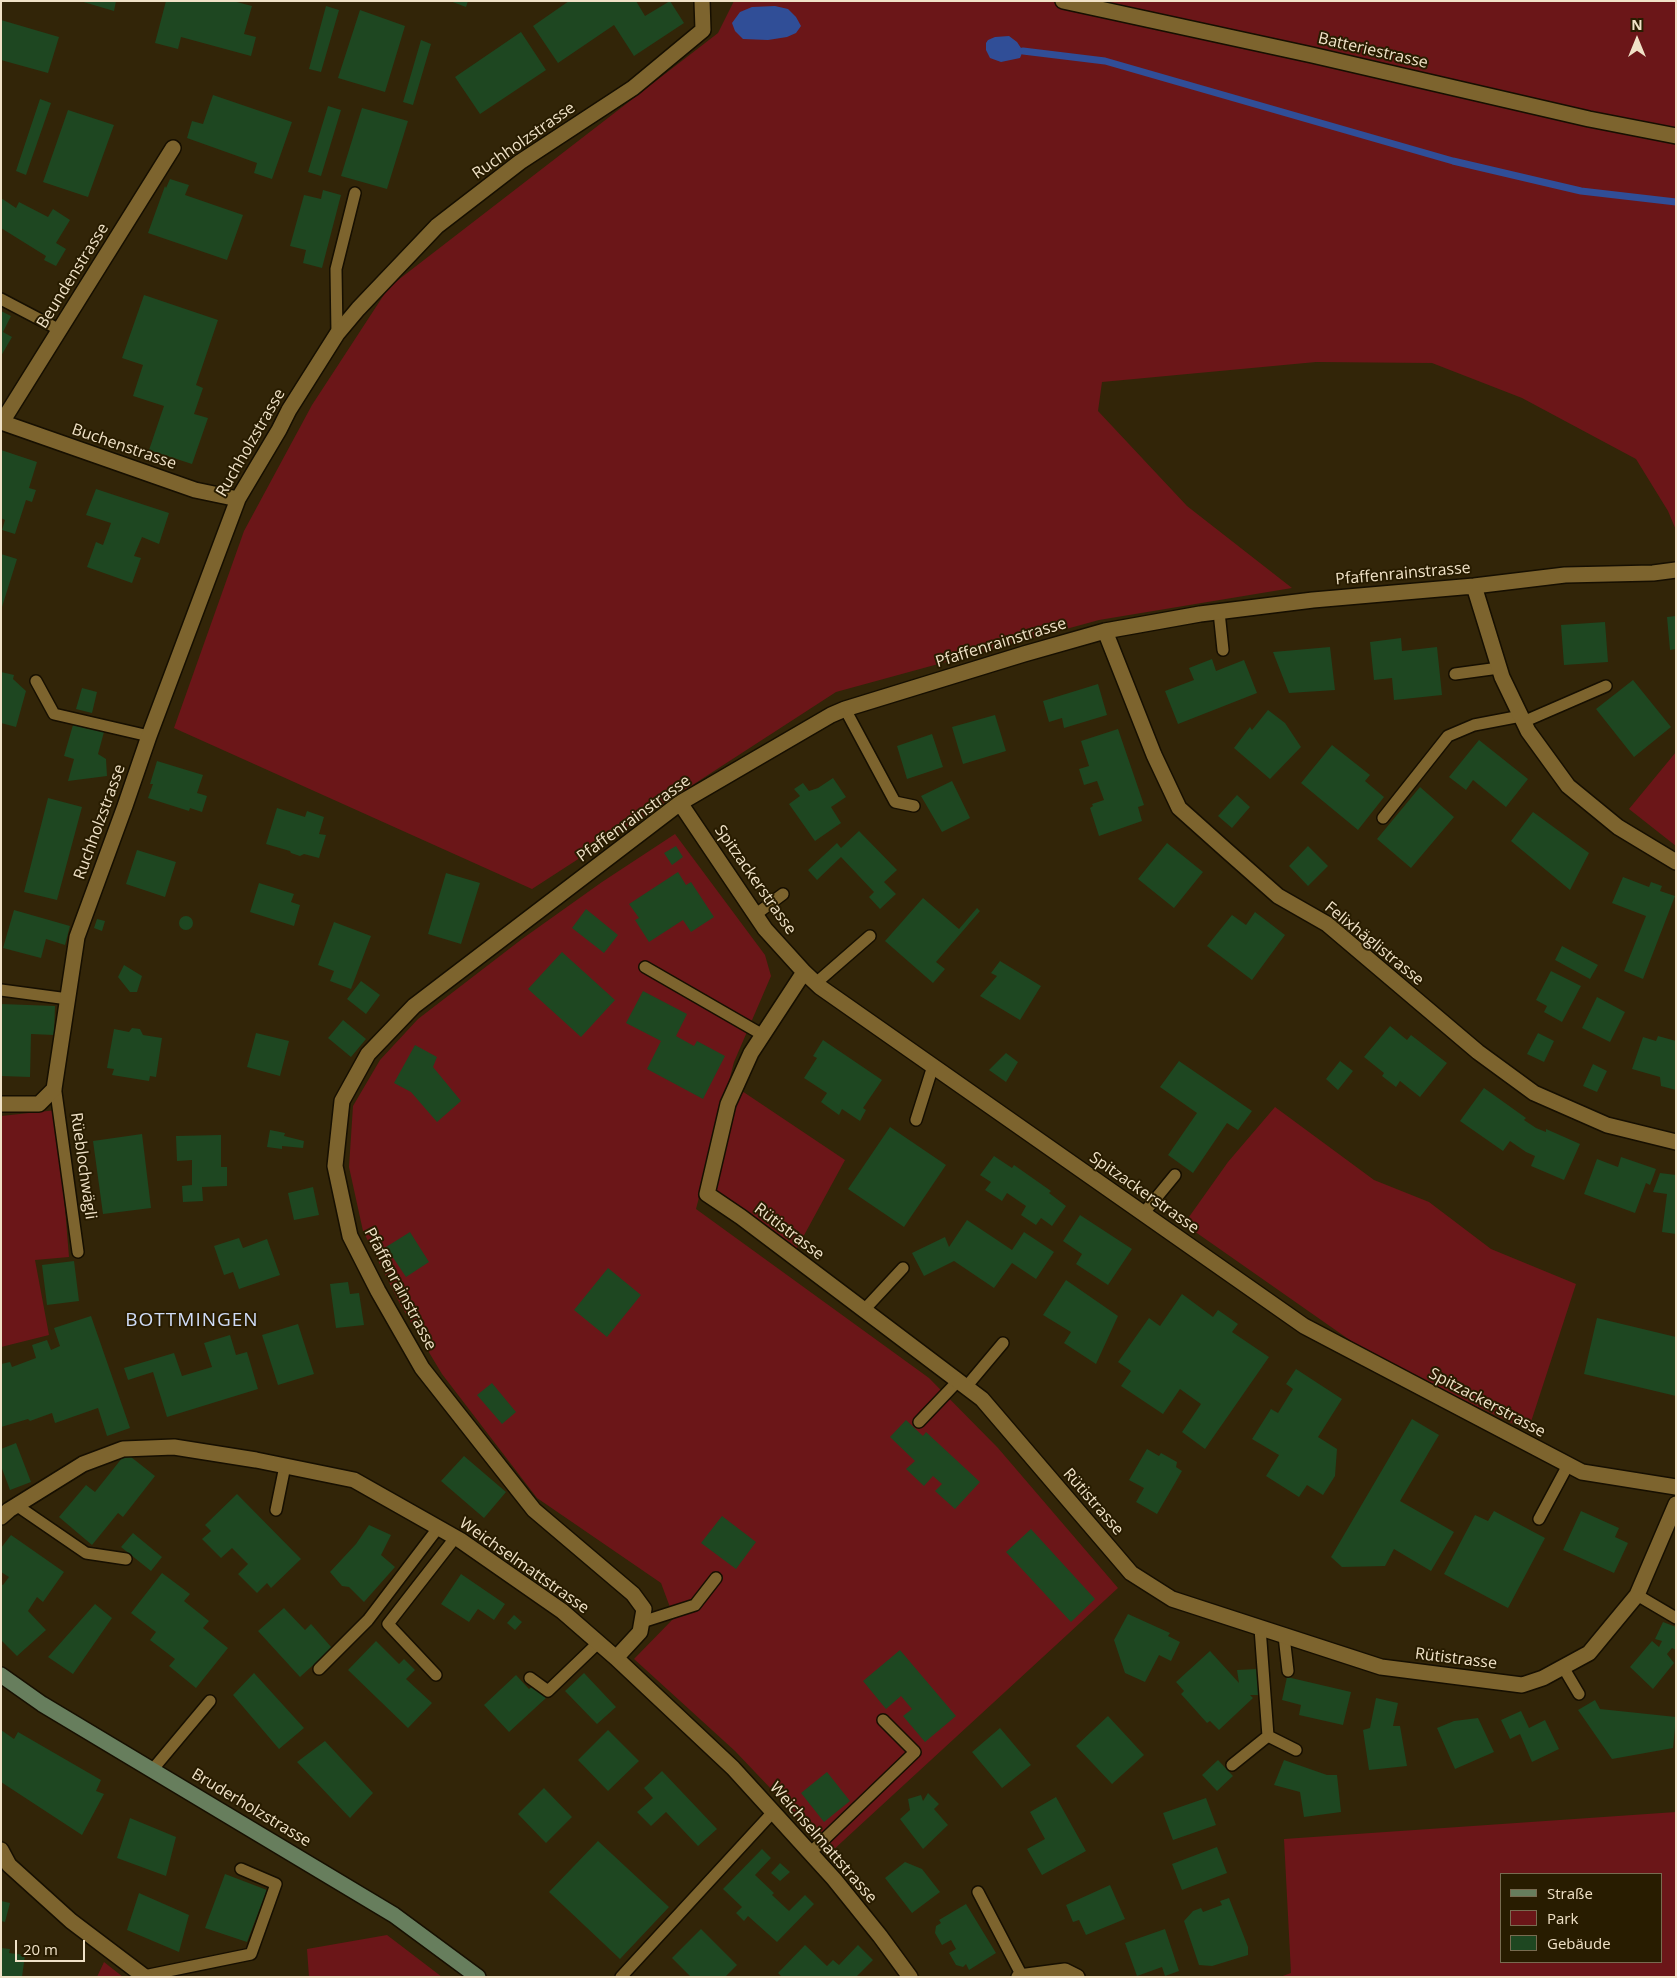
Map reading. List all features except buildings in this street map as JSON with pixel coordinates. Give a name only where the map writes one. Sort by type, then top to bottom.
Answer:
[{"type":"main road","name":"Bruderholzstrasse","points":[[1,1676],[42,1704],[394,1915],[478,1977]]},
{"type":"street","name":"Ruchholzstrasse","points":[[1,1104],[39,1104],[54,1089],[77,937],[126,806],[149,736],[238,499],[289,410],[338,334],[358,309],[437,226],[520,162],[633,88],[702,30],[702,1]]},
{"type":"street","name":"Batteriestrasse","points":[[1063,1],[1312,54],[1589,118],[1676,136]]},
{"type":"street","name":"Beundenstrasse","points":[[2,422],[173,148]]},
{"type":"street","name":"Buchenstrasse","points":[[2,422],[195,490],[238,499]]},
{"type":"street","name":"Pfaffenrainstrasse","points":[[642,1622],[644,1610],[633,1594],[534,1510],[422,1368],[378,1291],[350,1236],[335,1166],[342,1101],[368,1054],[414,1006],[680,803],[831,715],[845,710],[1024,654],[1105,631],[1219,612],[1313,600],[1474,586],[1565,575],[1653,573],[1676,570]]},
{"type":"street","points":[[1474,586],[1499,668],[1522,719],[1528,731],[1568,786],[1618,826],[1676,862]]},
{"type":"street","name":"Felixhäglistrasse","points":[[1105,631],[1154,755],[1180,808],[1226,850],[1278,896],[1327,924],[1478,1052],[1534,1094],[1607,1126],[1676,1142]]},
{"type":"street","name":"Spitzackerstrasse","points":[[680,803],[755,915],[804,972],[816,983],[1304,1326],[1582,1472],[1676,1487]]},
{"type":"street","name":"Rütistrasse","points":[[804,972],[751,1053],[728,1104],[707,1194],[741,1217],[982,1399],[1130,1573],[1172,1599],[1381,1667],[1522,1685],[1543,1678],[1590,1653],[1636,1595],[1676,1504]]},
{"type":"street","name":"Weichselmattstrasse","points":[[1,1516],[83,1464],[123,1449],[174,1447],[354,1480],[455,1538],[562,1611],[616,1658],[733,1768],[810,1853],[880,1936],[910,1977]]},
{"type":"street","points":[[616,1658],[640,1632],[642,1622]]},
{"type":"street","points":[[1,1850],[9,1866],[71,1920],[144,1976]]},
{"type":"street","points":[[1021,1976],[1065,1971],[1077,1977]]},
{"type":"lane","points":[[338,334],[336,269],[355,194]]},
{"type":"lane","points":[[1,299],[60,330]]},
{"type":"lane","points":[[1219,612],[1223,650]]},
{"type":"lane","points":[[1455,674],[1499,668]]},
{"type":"lane","points":[[36,681],[54,714],[149,736]]},
{"type":"lane","points":[[1383,818],[1448,736],[1474,725],[1522,719],[1606,686]]},
{"type":"lane","points":[[845,710],[895,802],[914,806]]},
{"type":"lane","points":[[755,915],[784,894]]},
{"type":"lane","points":[[816,983],[870,936]]},
{"type":"lane","points":[[646,967],[763,1035]]},
{"type":"lane","points":[[1,990],[68,999]]},
{"type":"lane","points":[[916,1120],[932,1066]]},
{"type":"lane","name":"Rüeblochwägli","points":[[55,1084],[78,1252]]},
{"type":"lane","points":[[1143,1214],[1175,1175]]},
{"type":"lane","points":[[864,1310],[903,1268]]},
{"type":"lane","points":[[918,1422],[962,1384],[1003,1343]]},
{"type":"lane","points":[[1539,1519],[1568,1465]]},
{"type":"lane","points":[[276,1510],[285,1466]]},
{"type":"lane","points":[[16,1505],[86,1553],[126,1560]]},
{"type":"lane","points":[[320,1669],[368,1620],[438,1528]]},
{"type":"lane","points":[[436,1675],[388,1624],[455,1538]]},
{"type":"lane","points":[[642,1622],[695,1605],[716,1578]]},
{"type":"lane","points":[[1636,1595],[1676,1618]]},
{"type":"lane","points":[[1260,1628],[1268,1736]]},
{"type":"lane","points":[[1284,1636],[1288,1671]]},
{"type":"lane","points":[[530,1678],[548,1691],[598,1643]]},
{"type":"lane","points":[[1563,1667],[1579,1694]]},
{"type":"lane","points":[[154,1770],[210,1701]]},
{"type":"lane","points":[[810,1853],[915,1752],[883,1720]]},
{"type":"lane","points":[[1268,1736],[1296,1750]]},
{"type":"lane","points":[[1232,1765],[1268,1736]]},
{"type":"lane","points":[[621,1977],[773,1812]]},
{"type":"lane","points":[[144,1976],[251,1954],[276,1884],[241,1869]]},
{"type":"lane","points":[[978,1892],[1021,1976]]},
{"type":"green space","points":[[734,1],[1676,1],[1676,530],[1668,511],[1636,459],[1522,398],[1432,363],[1316,362],[1102,382],[1098,411],[1187,506],[1292,588],[1099,620],[836,692],[532,889],[174,728],[244,531],[312,405],[389,287],[718,33]]},
{"type":"green space","points":[[1676,752],[1676,846],[1629,809]]},
{"type":"green space","points":[[675,834],[765,955],[771,976],[734,1062],[696,1209],[929,1378],[998,1448],[1118,1588],[831,1852],[735,1751],[634,1659],[674,1618],[661,1583],[537,1498],[442,1374],[400,1304],[363,1231],[349,1167],[353,1106],[380,1060],[418,1019],[522,939],[602,882]]},
{"type":"green space","points":[[742,1091],[845,1160],[796,1250],[716,1191],[735,1107]]},
{"type":"green space","points":[[1275,1107],[1374,1180],[1429,1202],[1491,1249],[1576,1284],[1528,1431],[1374,1357],[1184,1224],[1228,1162]]},
{"type":"green space","points":[[57,1110],[69,1257],[35,1260],[49,1335],[1,1347],[1,1116]]},
{"type":"green space","points":[[1676,1812],[1676,1977],[1280,1977],[1291,1973],[1284,1839]]},
{"type":"green space","points":[[387,1935],[442,1977],[309,1977],[307,1949]]},
{"type":"green space","points":[[104,1962],[123,1977],[97,1977]]},
{"type":"water","points":[[775,6],[788,9],[796,17],[801,26],[796,33],[787,37],[768,40],[743,39],[735,31],[732,23],[740,12],[752,7]]},
{"type":"water","points":[[1009,36],[1017,42],[1023,51],[1020,58],[1001,62],[990,58],[986,50],[988,40],[995,37]]},
{"type":"waterway","points":[[1023,51],[1105,61],[1453,161],[1581,191],[1676,202]]},
{"type":"district","name":"BOTTMINGEN","points":[[192,1321]]}]
